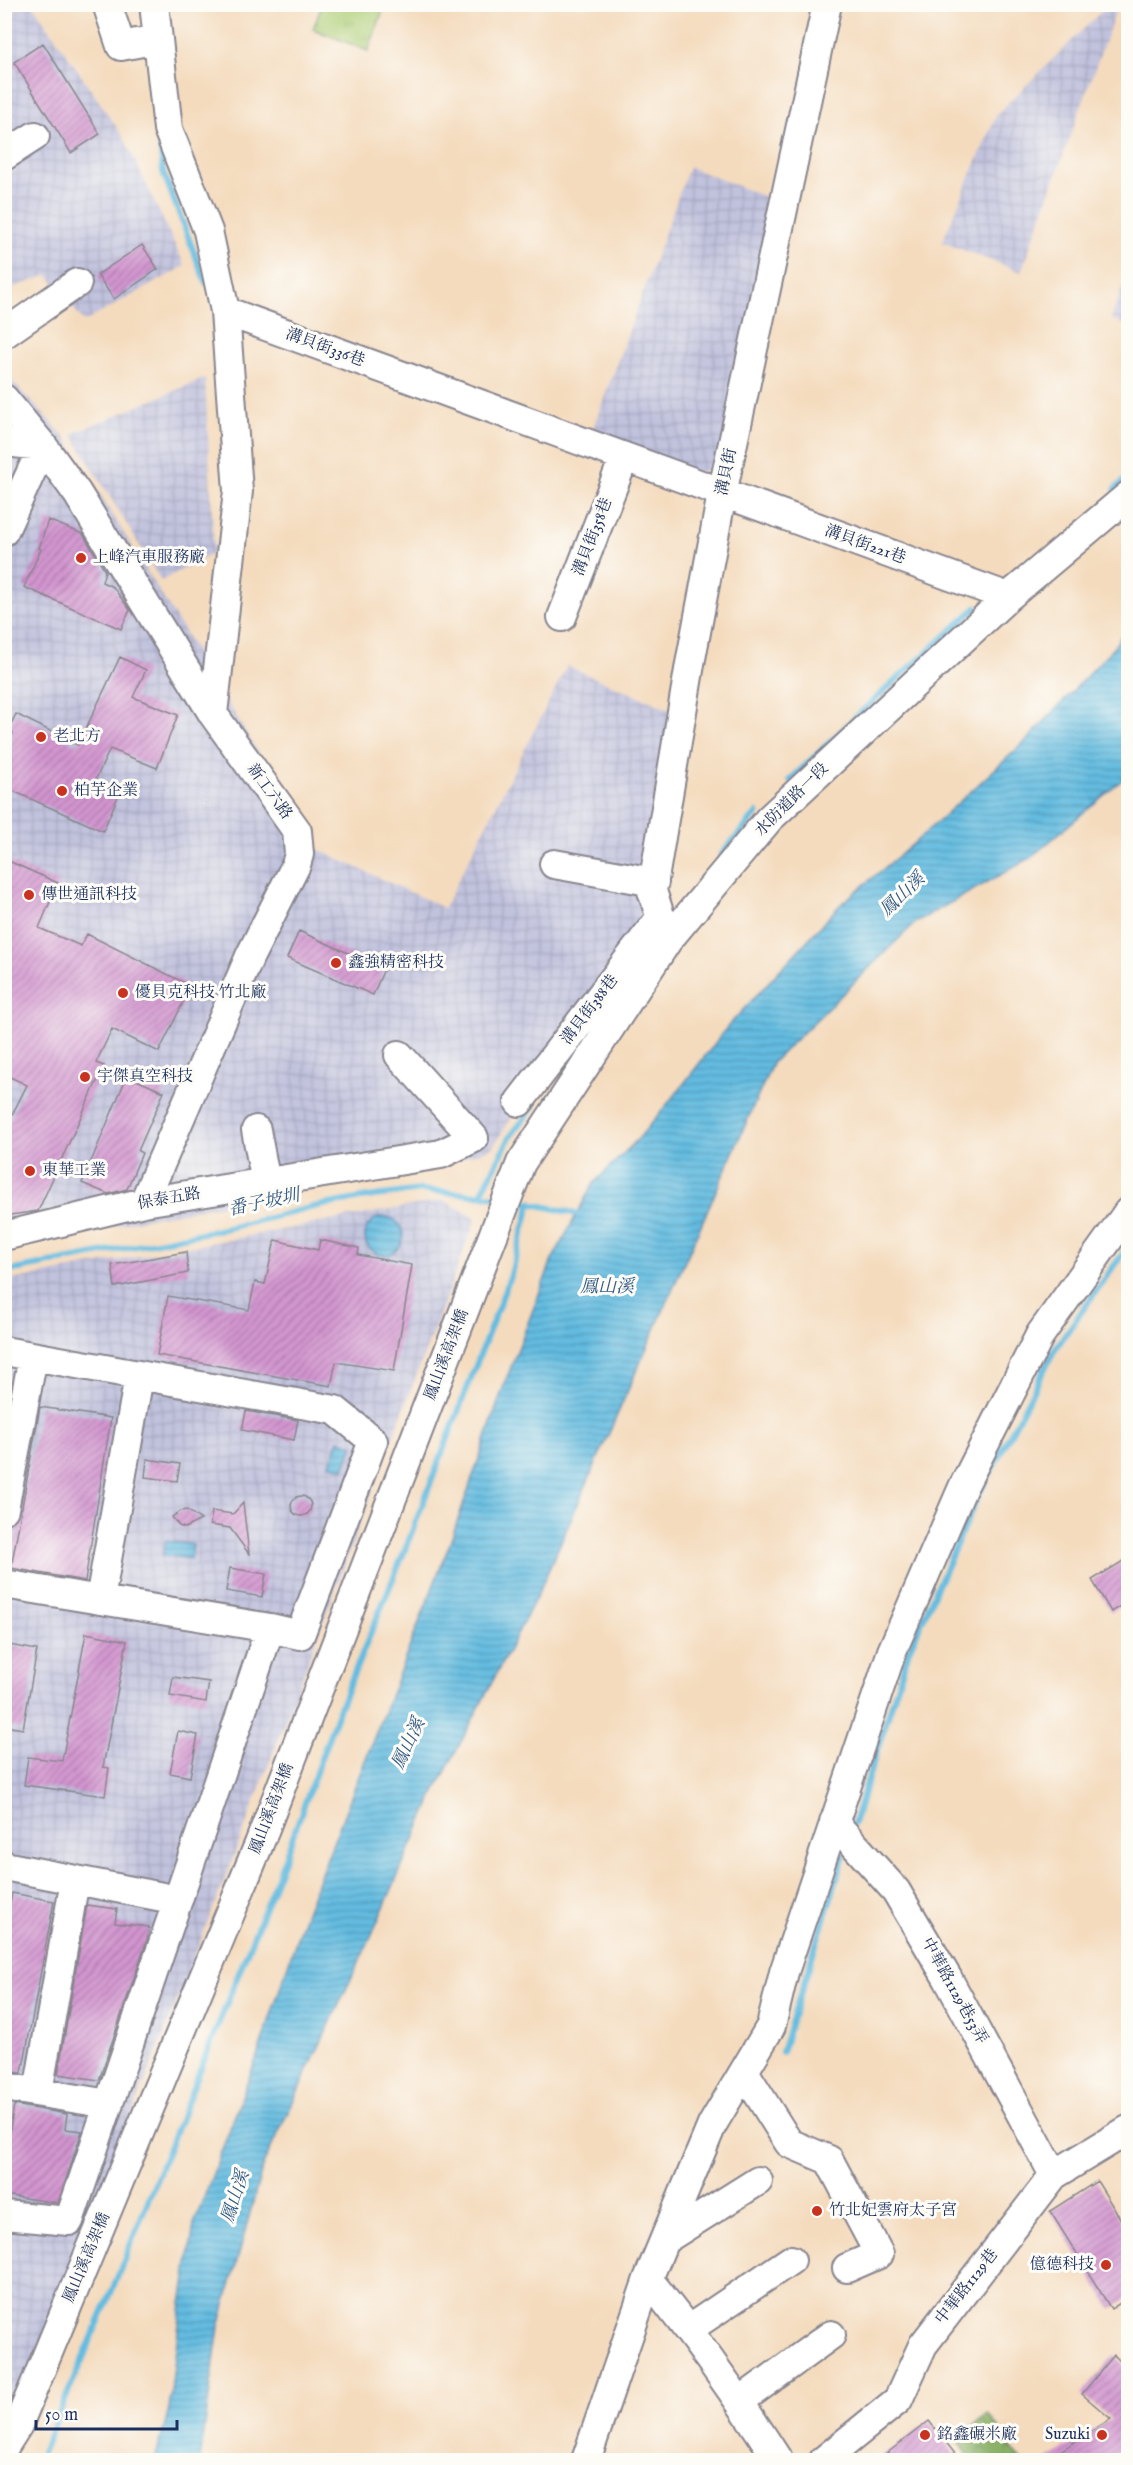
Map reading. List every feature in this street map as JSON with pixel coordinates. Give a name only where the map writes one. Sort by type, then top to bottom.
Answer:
[{"type":"street","points":[[107,4],[121,46],[158,39]]},
{"type":"street","points":[[154,4],[168,129],[208,231],[225,311],[238,491],[213,714]]},
{"type":"street","name":"溝貝街","points":[[664,929],[652,891],[690,664],[722,494],[827,4]]},
{"type":"street","points":[[4,156],[35,136]]},
{"type":"street","points":[[4,334],[77,283]]},
{"type":"street","name":"溝貝街336巷","points":[[225,311],[722,494]]},
{"type":"street","name":"新工六路","points":[[4,399],[77,493],[213,714],[297,831],[299,854],[296,865],[249,956],[144,1202]]},
{"type":"street","points":[[4,442],[42,446],[4,531]]},
{"type":"street","name":"溝貝街358巷","points":[[562,617],[624,458]]},
{"type":"street","name":"溝貝街221巷","points":[[722,494],[1008,597]]},
{"type":"street","name":"水防道路一段","points":[[521,1162],[664,929],[769,819],[1008,597],[1128,496]]},
{"type":"street","points":[[554,864],[654,882]]},
{"type":"street","name":"溝貝街388巷","points":[[519,1102],[664,929]]},
{"type":"street","name":"保泰五路","points":[[4,1236],[144,1202],[441,1154],[474,1137],[399,1055]]},
{"type":"street","points":[[256,1130],[266,1183]]},
{"type":"street","name":"鳳山溪高架橋","points":[[4,2447],[18,2425],[259,1844],[521,1162]]},
{"type":"street","points":[[586,2460],[648,2279],[712,2125],[771,2026],[784,1972],[892,1651],[963,1487],[1040,1335],[1128,1212]]},
{"type":"street","points":[[4,1351],[335,1410],[373,1441],[300,1635],[270,1628],[4,1584]]},
{"type":"street","points":[[4,1509],[33,1357]]},
{"type":"street","points":[[100,1600],[139,1376]]},
{"type":"street","points":[[4,2215],[69,2221],[270,1628]]},
{"type":"street","name":"中華路1129巷53弄","points":[[834,1822],[896,1891],[948,1979],[1053,2175]]},
{"type":"street","points":[[5,1872],[75,1880],[178,1900]]},
{"type":"street","points":[[38,2092],[75,1880]]},
{"type":"street","points":[[745,2073],[789,2144],[829,2160],[879,2254],[847,2268]]},
{"type":"street","points":[[4,2087],[109,2104]]},
{"type":"street","name":"中華路1129巷","points":[[824,2460],[898,2400],[922,2345],[1053,2175],[1128,2130]]},
{"type":"street","points":[[666,2239],[758,2181]]},
{"type":"street","points":[[689,2329],[791,2260]]},
{"type":"street","points":[[648,2279],[689,2329],[778,2460]]},
{"type":"street","points":[[740,2401],[831,2335]]},
{"type":"shaded area","points":[[33,5],[124,138],[185,266],[84,322],[48,275],[5,291],[4,13]]},
{"type":"shaded area","points":[[1108,5],[1118,5],[1021,272],[942,242],[997,114]]},
{"type":"shaded area","points":[[689,167],[776,201],[723,465],[692,474],[592,431]]},
{"type":"shaded area","points":[[1128,273],[1128,326],[1111,319]]},
{"type":"shaded area","points":[[5,374],[65,437],[317,849],[444,908],[567,666],[673,711],[639,921],[492,1148],[438,1166],[149,1218],[5,1250]]},
{"type":"shaded area","points":[[205,378],[214,552],[161,581],[72,434]]},
{"type":"shaded area","points":[[443,1200],[476,1218],[239,1843],[5,2433],[5,1281]]},
{"type":"green space","points":[[322,5],[385,5],[368,51],[313,29]]},
{"type":"green space","points":[[988,2414],[1021,2460],[971,2460],[957,2439]]},
{"type":"water","name":"鳳山溪","points":[[1128,625],[1128,775],[1029,859],[916,922],[773,1062],[538,1594],[436,1790],[368,1943],[263,2165],[219,2327],[200,2460],[155,2460],[169,2409],[194,2224],[258,2054],[304,1917],[450,1543],[503,1388],[552,1260],[593,1184],[639,1138],[729,1025],[840,905],[913,844],[1028,739],[1114,647]]},
{"type":"water","points":[[384,1217],[398,1222],[403,1236],[398,1250],[384,1255],[370,1250],[365,1236],[370,1222]]},
{"type":"water","points":[[339,1440],[353,1445],[344,1469],[330,1464]]},
{"type":"water","points":[[165,1541],[193,1545],[191,1559],[163,1555]]},
{"type":"building","points":[[43,43],[100,134],[71,153],[14,62]]},
{"type":"building","points":[[142,245],[158,269],[114,299],[97,275]]},
{"type":"building","points":[[48,520],[83,534],[105,571],[102,582],[113,587],[130,610],[121,629],[24,587],[41,549],[39,548]]},
{"type":"building","points":[[120,657],[146,670],[133,697],[178,715],[157,768],[110,749],[94,783],[119,794],[103,831],[4,787],[4,753],[13,733],[8,730],[16,714],[78,745]]},
{"type":"building","points":[[4,859],[58,883],[39,928],[81,946],[87,934],[191,986],[159,1052],[112,1029],[96,1063],[104,1066],[38,1211],[4,1216],[4,1131],[27,1085],[4,1074]]},
{"type":"building","name":"鑫強精密科技","points":[[299,931],[384,969],[373,995],[287,958]]},
{"type":"building","points":[[127,1076],[164,1092],[138,1151],[142,1153],[127,1189],[108,1194],[82,1183]]},
{"type":"building","points":[[275,1240],[318,1250],[320,1240],[359,1248],[358,1255],[412,1265],[394,1371],[336,1362],[331,1386],[157,1355],[168,1296],[249,1310],[255,1282],[265,1284]]},
{"type":"building","points":[[186,1252],[188,1273],[115,1287],[112,1265]]},
{"type":"building","points":[[40,1407],[111,1418],[85,1581],[11,1568]]},
{"type":"building","points":[[246,1411],[298,1420],[294,1440],[242,1430]]},
{"type":"building","points":[[147,1459],[180,1464],[177,1481],[145,1477]]},
{"type":"building","points":[[301,1496],[308,1499],[311,1506],[308,1513],[301,1516],[294,1513],[291,1506],[294,1499]]},
{"type":"building","points":[[243,1503],[249,1554],[230,1528],[210,1525],[212,1511],[233,1514]]},
{"type":"building","points":[[187,1510],[201,1520],[185,1528],[179,1526],[172,1517]]},
{"type":"building","points":[[1128,1558],[1128,1601],[1111,1612],[1092,1580]]},
{"type":"building","points":[[230,1568],[266,1574],[262,1597],[226,1591]]},
{"type":"building","points":[[86,1633],[127,1641],[103,1767],[109,1768],[105,1796],[24,1785],[28,1757],[62,1761]]},
{"type":"building","points":[[4,1644],[37,1650],[23,1729],[4,1726]]},
{"type":"building","points":[[173,1677],[209,1682],[206,1702],[170,1696]]},
{"type":"building","points":[[178,1731],[198,1735],[190,1777],[170,1773]]},
{"type":"building","points":[[12,1893],[54,1901],[22,2073],[4,2071],[4,1936]]},
{"type":"building","points":[[87,1905],[117,1909],[115,1923],[149,1927],[147,1940],[99,2080],[58,2074]]},
{"type":"building","points":[[14,2105],[67,2114],[65,2129],[82,2131],[58,2203],[4,2195],[4,2167]]},
{"type":"building","name":"億德科技","points":[[1097,2181],[1128,2231],[1128,2298],[1111,2309],[1050,2211]]},
{"type":"building","points":[[1114,2355],[1128,2369],[1128,2460],[1046,2460],[1111,2419],[1082,2394]]},
{"type":"building","name":"銘鑫碾米廠","points":[[929,2421],[960,2460],[878,2460]]},
{"type":"waterway","points":[[160,142],[163,172],[206,283]]},
{"type":"waterway","points":[[1115,489],[1128,477]]},
{"type":"waterway","points":[[790,780],[976,608]]},
{"type":"waterway","points":[[721,855],[757,813]]},
{"type":"waterway","points":[[481,1194],[510,1137],[533,1107]]},
{"type":"waterway","name":"番子坡圳","points":[[4,1272],[228,1228],[318,1206],[368,1197],[420,1190],[500,1197]]},
{"type":"waterway","points":[[516,1200],[582,1215]]},
{"type":"waterway","points":[[39,2460],[109,2298],[286,1855],[336,1717],[405,1550],[511,1274],[531,1202]]},
{"type":"waterway","points":[[854,1823],[909,1650],[979,1494],[1055,1349],[1128,1246]]},
{"type":"waterway","points":[[782,2052],[844,1856]]},
{"type":"place","name":"上峰汽車服務廠","points":[[81,558]]},
{"type":"place","name":"老北方","points":[[41,737]]},
{"type":"place","name":"柏芋企業","points":[[62,791]]},
{"type":"place","name":"傳世通訊科技","points":[[29,895]]},
{"type":"place","name":"鑫強精密科技","points":[[336,963]]},
{"type":"place","name":"優貝克科技 竹北廠","points":[[123,993]]},
{"type":"place","name":"宇傑真空科技","points":[[85,1077]]},
{"type":"place","name":"東華工業","points":[[30,1171]]},
{"type":"place","name":"竹北妃雲府太子宮","points":[[817,2211]]},
{"type":"place","name":"億德科技","points":[[1106,2265]]},
{"type":"place","name":"銘鑫碾米廠","points":[[925,2435]]},
{"type":"place","name":"Suzuki","points":[[1102,2435]]}]
